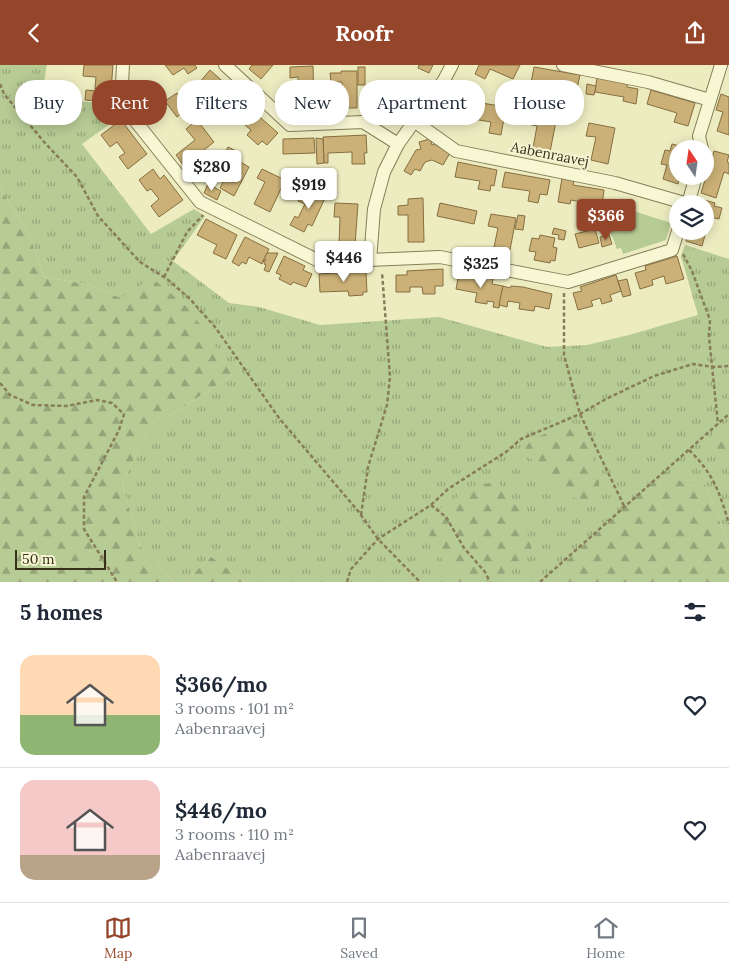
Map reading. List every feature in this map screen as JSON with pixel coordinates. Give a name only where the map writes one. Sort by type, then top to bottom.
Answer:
[{"type":"street","points":[[123,65],[121,103],[200,203],[321,262],[440,257],[568,282],[672,250],[675,240]]},
{"type":"street","points":[[225,65],[290,125],[362,122],[398,144]]},
{"type":"street","points":[[444,80],[452,65]]},
{"type":"street","points":[[564,65],[648,82],[710,100]]},
{"type":"street","points":[[700,140],[699,136],[721,65]]},
{"type":"street","points":[[376,261],[374,209],[384,173],[398,144],[411,125]]},
{"type":"street","name":"Aabenraavej","points":[[420,125],[456,151],[615,183],[669,199]]},
{"type":"path","points":[[0,84],[2,95],[77,177],[98,216],[140,262],[164,277],[190,299],[215,327],[279,419],[361,515],[378,539],[420,582]]},
{"type":"path","points":[[164,277],[187,232],[210,207]]},
{"type":"path","points":[[672,250],[680,251],[692,271],[710,320],[708,337],[713,367],[718,424]]},
{"type":"path","points":[[361,515],[368,467],[387,405],[390,377],[376,261]]},
{"type":"path","points":[[564,281],[564,355],[580,414],[625,508]]},
{"type":"path","points":[[347,582],[351,569],[378,539],[431,505],[448,489],[506,452],[521,439],[580,414],[654,376],[693,364],[713,367],[729,366]]},
{"type":"path","points":[[0,383],[10,395],[33,405],[67,406],[97,400],[112,403],[124,414],[119,431],[84,497],[84,529],[117,582]]},
{"type":"path","points":[[542,582],[729,414]]},
{"type":"path","points":[[689,450],[703,464],[720,493],[729,524]]},
{"type":"path","points":[[431,505],[446,517],[464,548],[490,582]]},
{"type":"green space","points":[[0,65],[47,65],[44,80],[15,80],[15,125],[82,125],[82,101],[92,102],[92,125],[108,125],[82,144],[151,234],[194,209],[205,216],[173,261],[229,303],[259,307],[320,325],[439,317],[547,347],[587,345],[698,315],[681,256],[685,245],[729,259],[729,547],[706,485],[689,485],[665,472],[565,562],[556,582],[246,582],[210,556],[186,582],[174,582],[140,546],[122,484],[148,430],[235,373],[121,298],[86,284],[44,277],[29,234],[0,188]]},
{"type":"green space","points":[[0,188],[29,234],[44,277],[86,284],[121,298],[152,278],[188,308],[235,373],[148,430],[122,484],[140,546],[174,582],[0,582]]},
{"type":"green space","points":[[615,205],[669,222],[666,240],[623,254],[621,248],[617,249],[609,228]]},
{"type":"green space","points":[[729,421],[729,456],[709,453],[706,440]]},
{"type":"green space","points":[[572,422],[581,431],[599,475],[599,491],[587,501],[559,494],[524,450],[531,440]]},
{"type":"green space","points":[[665,471],[689,485],[706,485],[729,547],[729,582],[556,582],[565,562]]},
{"type":"green space","points":[[498,482],[522,513],[532,550],[504,574],[485,582],[459,582],[430,543],[428,516],[475,485]]},
{"type":"green space","points":[[210,556],[246,582],[186,582]]},
{"type":"building","points":[[84,65],[113,65],[112,80],[96,80],[96,77],[83,76]]},
{"type":"building","points":[[165,65],[195,65],[197,68],[188,74],[184,68],[173,75]]},
{"type":"building","points":[[252,65],[273,65],[261,79],[249,69]]},
{"type":"building","points":[[419,65],[433,65],[429,73],[418,68]]},
{"type":"building","points":[[479,65],[520,65],[513,79],[490,69],[485,79],[475,74]]},
{"type":"building","points":[[313,66],[313,80],[298,80],[298,77],[290,78],[290,67]]},
{"type":"building","points":[[358,67],[365,67],[365,80],[359,80],[358,85]]},
{"type":"building","points":[[534,67],[580,75],[579,80],[532,80]]},
{"type":"building","points":[[210,70],[221,80],[202,80]]},
{"type":"building","points":[[341,71],[357,71],[357,108],[349,108],[349,80],[331,80],[330,73],[341,73]]},
{"type":"building","points":[[597,77],[628,82],[627,87],[638,89],[636,104],[623,101],[624,97],[595,92]]},
{"type":"building","points":[[587,84],[596,86],[594,95],[586,94]]},
{"type":"building","points":[[86,90],[92,91],[92,101],[85,100]]},
{"type":"building","points":[[651,90],[695,103],[688,126],[674,122],[677,113],[647,104]]},
{"type":"building","points":[[177,93],[177,117],[167,104],[167,100]]},
{"type":"building","points":[[721,94],[729,97],[729,135],[717,131],[723,112],[716,110]]},
{"type":"building","points":[[485,104],[495,105],[495,125],[503,125],[501,135],[489,133],[491,122],[485,121]]},
{"type":"building","points":[[265,122],[278,133],[267,145],[262,141],[258,145],[247,135],[251,130],[245,125],[265,125]]},
{"type":"building","points":[[589,123],[615,128],[608,164],[591,160],[596,137],[586,136]]},
{"type":"building","points":[[114,125],[125,125],[147,154],[128,169],[119,157],[125,153],[117,142],[110,147],[101,135]]},
{"type":"building","points":[[191,125],[201,125],[214,142],[184,166],[176,155],[195,140],[186,129]]},
{"type":"building","points":[[532,125],[555,125],[550,152],[533,148],[537,126]]},
{"type":"building","points":[[366,135],[367,153],[364,153],[365,164],[352,164],[352,152],[328,153],[328,163],[324,163],[323,137]]},
{"type":"building","points":[[314,138],[315,153],[283,154],[283,139]]},
{"type":"building","points":[[316,138],[323,139],[324,163],[317,164]]},
{"type":"building","points":[[430,139],[432,145],[434,144],[450,153],[443,165],[432,160],[425,162],[420,171],[415,169],[411,175],[404,171],[416,150],[421,149],[419,142]]},
{"type":"building","points":[[228,147],[238,152],[235,158],[225,153]]},
{"type":"building","points":[[665,150],[669,151],[669,181],[663,179],[667,165],[661,164]]},
{"type":"building","points":[[714,151],[729,155],[727,162],[729,163],[729,174],[724,172],[716,198],[714,195],[701,193],[703,185],[714,185]]},
{"type":"building","points":[[235,159],[249,167],[234,196],[220,188],[225,178],[219,176],[226,162],[232,165]]},
{"type":"building","points":[[458,162],[497,170],[494,186],[491,185],[490,191],[478,189],[480,181],[455,177]]},
{"type":"building","points":[[153,169],[160,179],[164,175],[183,200],[159,217],[151,206],[159,199],[151,189],[147,191],[139,180]]},
{"type":"building","points":[[262,169],[285,180],[270,212],[254,204],[265,182],[257,178]]},
{"type":"building","points":[[505,172],[550,180],[547,195],[540,194],[538,203],[528,201],[530,191],[502,187]]},
{"type":"building","points":[[562,178],[574,180],[573,185],[604,190],[602,206],[597,205],[595,213],[579,210],[581,202],[571,200],[570,204],[558,202]]},
{"type":"building","points":[[208,184],[221,191],[217,200],[204,193]]},
{"type":"building","points":[[312,189],[326,196],[312,226],[308,224],[304,232],[290,225],[295,216],[298,218],[305,204],[298,201],[303,193],[309,196]]},
{"type":"building","points":[[423,198],[424,242],[408,242],[408,215],[398,215],[398,206],[408,205],[408,199]]},
{"type":"building","points":[[335,203],[358,204],[355,245],[339,244],[340,217],[334,217]]},
{"type":"building","points":[[440,203],[477,211],[474,224],[437,216]]},
{"type":"building","points":[[714,206],[722,208],[719,219],[714,218]]},
{"type":"building","points":[[491,214],[516,218],[510,250],[494,247],[498,228],[488,226]]},
{"type":"building","points":[[518,215],[525,216],[523,230],[515,229]]},
{"type":"building","points":[[206,219],[237,235],[226,259],[213,253],[217,245],[197,235]]},
{"type":"building","points":[[554,228],[566,231],[564,240],[558,239],[559,235],[552,234]]},
{"type":"building","points":[[595,229],[599,243],[579,248],[575,234]]},
{"type":"building","points":[[540,235],[555,238],[553,247],[557,248],[555,261],[551,260],[550,263],[534,260],[536,252],[529,251],[532,238],[539,239]]},
{"type":"building","points":[[609,235],[612,244],[602,247],[600,237]]},
{"type":"building","points":[[245,237],[269,249],[262,264],[249,257],[246,264],[242,262],[239,266],[232,262]]},
{"type":"building","points":[[686,240],[704,240],[702,246]]},
{"type":"building","points":[[267,253],[278,253],[269,272],[264,270],[266,259],[262,263]]},
{"type":"building","points":[[284,256],[305,266],[303,270],[312,274],[306,287],[293,282],[291,285],[279,279],[281,275],[276,273]]},
{"type":"building","points":[[677,256],[684,279],[666,284],[664,276],[652,280],[653,285],[640,289],[635,273],[646,270],[645,266]]},
{"type":"building","points":[[443,269],[443,286],[435,286],[435,294],[423,294],[422,287],[410,287],[410,292],[396,292],[396,275],[407,275],[407,271]]},
{"type":"building","points":[[366,271],[367,292],[363,292],[363,295],[349,296],[348,291],[320,292],[319,274]]},
{"type":"building","points":[[459,273],[493,279],[492,284],[503,286],[499,308],[493,307],[494,302],[487,301],[487,304],[475,302],[477,293],[456,289]]},
{"type":"building","points":[[616,275],[621,291],[610,295],[612,301],[602,304],[600,298],[591,301],[593,306],[578,310],[573,293],[582,291],[580,287]]},
{"type":"building","points":[[627,279],[631,295],[623,297],[618,281]]},
{"type":"building","points":[[503,286],[510,288],[511,286],[523,287],[552,294],[549,309],[535,306],[534,311],[519,309],[520,303],[508,301],[507,307],[499,305]]}]
